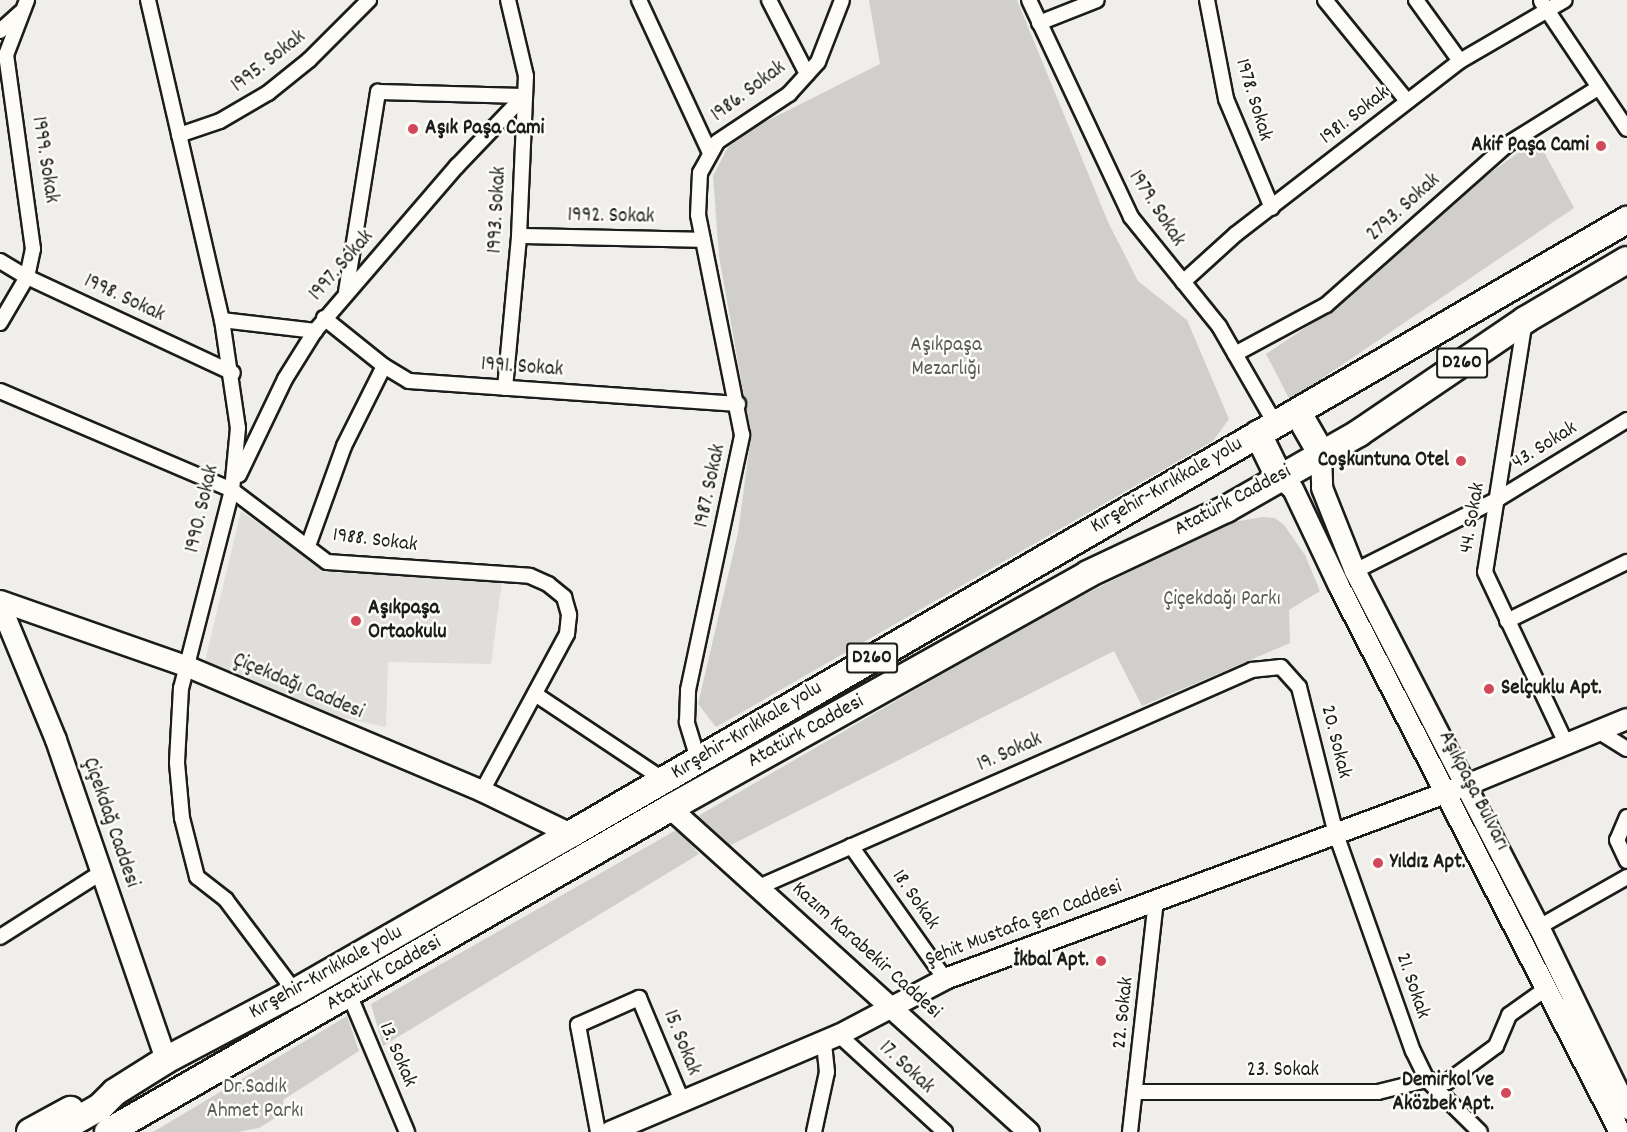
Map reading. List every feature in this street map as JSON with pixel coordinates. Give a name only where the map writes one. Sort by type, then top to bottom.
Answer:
[{"type":"highway","name":"Kırşehir-Kırıkkale yolu","points":[[115,1092],[166,1060],[295,992],[571,834],[1627,220]]},
{"type":"highway","name":"Atatürk Caddesi","points":[[116,1129],[669,808],[1088,574],[1226,509],[1359,432],[1525,320],[1627,260]]},
{"type":"highway","points":[[1277,424],[1321,453]]},
{"type":"highway","points":[[1277,424],[1279,477]]},
{"type":"highway","points":[[30,1132],[94,1097],[115,1092]]},
{"type":"highway","name":"D260","points":[[56,1132],[100,1107],[115,1092]]},
{"type":"street","name":"1990. Sokak","points":[[148,0],[222,320],[233,373],[238,428],[232,490],[186,666],[178,709],[177,763],[192,868],[202,885],[226,900],[295,992]]},
{"type":"street","name":"1995. Sokak","points":[[179,135],[220,121],[268,93],[309,60],[369,0]]},
{"type":"street","name":"1993. Sokak","points":[[505,388],[519,236],[524,96],[523,59],[508,0]]},
{"type":"street","points":[[639,0],[709,151]]},
{"type":"street","points":[[768,0],[807,74]]},
{"type":"street","name":"1986. Sokak","points":[[709,151],[737,127],[789,94],[818,62],[842,0]]},
{"type":"street","name":"1979. Sokak","points":[[1029,0],[1131,217],[1219,326],[1277,424]]},
{"type":"street","points":[[1039,23],[1097,0]]},
{"type":"street","name":"1978. Sokak","points":[[1207,0],[1226,99],[1272,208]]},
{"type":"street","points":[[1325,0],[1407,101]]},
{"type":"street","points":[[1416,0],[1460,61]]},
{"type":"street","name":"1981. Sokak","points":[[1183,282],[1272,208],[1460,61],[1543,4],[1565,0]]},
{"type":"street","points":[[0,31],[30,2]]},
{"type":"street","name":"1999. Sokak","points":[[0,323],[27,277],[33,249],[31,213],[6,54],[30,2]]},
{"type":"street","points":[[1543,4],[1627,129]]},
{"type":"street","name":"2793. Sokak","points":[[1235,354],[1326,304],[1508,144],[1598,88]]},
{"type":"street","points":[[346,292],[378,92],[524,96]]},
{"type":"street","name":"1997. Sokak","points":[[232,490],[285,379],[324,318],[457,166],[524,96]]},
{"type":"street","name":"1987. Sokak","points":[[698,759],[687,722],[688,690],[739,458],[742,435],[738,404],[703,240],[697,198],[700,173],[709,151]]},
{"type":"street","name":"1992. Sokak","points":[[519,236],[703,240]]},
{"type":"street","name":"1998. Sokak","points":[[0,261],[27,277],[233,373]]},
{"type":"street","name":"1991. Sokak","points":[[324,318],[384,366],[409,381],[738,404]]},
{"type":"street","points":[[222,320],[315,331]]},
{"type":"street","name":"44. Sokak","points":[[1525,320],[1485,572],[1566,743]]},
{"type":"street","points":[[308,546],[344,446],[384,366]]},
{"type":"street","name":"1988. Sokak","points":[[0,391],[232,490],[327,561],[530,576],[548,584],[564,597],[569,615],[567,634],[482,791]]},
{"type":"street","name":"43. Sokak","points":[[1355,571],[1498,499],[1627,420]]},
{"type":"street","name":"Aşıkpaşa Bulvarı","points":[[1321,453],[1322,488],[1355,571],[1539,927],[1621,1117]]},
{"type":"street","name":"Aşıkpaşa Bulvarı","points":[[1279,477],[1293,489],[1339,586],[1547,988],[1621,1117]]},
{"type":"street","points":[[1507,621],[1627,562]]},
{"type":"street","name":"Çiçekdağı Caddesi","points":[[0,603],[186,666],[482,791],[571,834]]},
{"type":"street","name":"Çiçekdağ Caddesi","points":[[0,603],[5,631],[56,740],[166,1060]]},
{"type":"street","name":"20. Sokak","points":[[1281,667],[1299,687],[1336,834]]},
{"type":"street","name":"19. Sokak","points":[[759,887],[1251,670],[1281,667]]},
{"type":"street","points":[[535,694],[664,780]]},
{"type":"street","name":"Şehit Mustafa Şen Caddesi","points":[[610,1132],[832,1038],[891,1005],[945,979],[1156,898],[1467,785],[1627,719]]},
{"type":"street","points":[[1598,730],[1627,749]]},
{"type":"street","name":"Kazım Karabekir Caddesi","points":[[669,808],[891,1005],[1029,1132]]},
{"type":"street","points":[[1627,817],[1617,840],[1627,861]]},
{"type":"street","name":"21. Sokak","points":[[1336,834],[1413,1051],[1427,1080],[1480,1132]]},
{"type":"street","name":"18. Sokak","points":[[851,846],[945,979]]},
{"type":"street","points":[[0,938],[102,872]]},
{"type":"street","points":[[1539,927],[1627,877]]},
{"type":"street","name":"22. Sokak","points":[[1130,1132],[1137,1092],[1156,898]]},
{"type":"street","name":"23. Sokak","points":[[1137,1092],[1378,1092],[1427,1080],[1447,1082],[1496,1046],[1509,1015],[1547,988]]},
{"type":"street","name":"13. Sokak","points":[[349,994],[407,1132]]},
{"type":"street","name":"15. Sokak","points":[[598,1132],[578,1025],[639,998],[682,1101]]},
{"type":"street","points":[[814,1132],[832,1038]]},
{"type":"street","name":"17. Sokak","points":[[832,1038],[945,1132]]},
{"type":"shaded area","name":"Aşıkpaşa Ortaokulu","points":[[241,511],[327,572],[502,581],[491,664],[388,662],[386,727],[332,715],[205,661]]},
{"type":"green space","name":"Aşıkpaşa Mezarlığı","points":[[869,0],[1017,0],[1108,222],[1138,281],[1187,320],[1229,419],[1213,441],[716,727],[698,704],[738,533],[751,435],[719,256],[713,176],[728,147],[761,124],[880,64]]},
{"type":"green space","points":[[1537,139],[1574,208],[1290,400],[1266,354],[1331,311],[1460,195]]},
{"type":"green space","name":"Çiçekdağı Parkı","points":[[1262,517],[1275,518],[1284,525],[1305,555],[1320,591],[1289,610],[1290,643],[1142,706],[1114,651],[727,847],[698,816],[1044,615],[1191,541],[1234,522]]},
{"type":"green space","points":[[678,829],[699,854],[383,1046],[371,1004]]},
{"type":"green space","name":"Dr.Sadık Ahmet Parkı","points":[[347,1016],[359,1051],[283,1100],[285,1112],[259,1128],[238,1132],[153,1132]]},
{"type":"place","name":"Aşık Paşa Cami","points":[[413,129]]},
{"type":"place","name":"Akif Paşa Cami","points":[[1601,146]]},
{"type":"place","name":"Coşkuntuna Otel","points":[[1461,461]]},
{"type":"place","name":"Aşıkpaşa Ortaokulu","points":[[356,621]]},
{"type":"place","name":"Selçuklu Apt.","points":[[1489,689]]},
{"type":"place","name":"Yıldız Apt.","points":[[1378,863]]},
{"type":"place","name":"İkbal Apt.","points":[[1101,961]]},
{"type":"place","name":"Demirkol ve Aközbek Apt.","points":[[1506,1093]]}]
